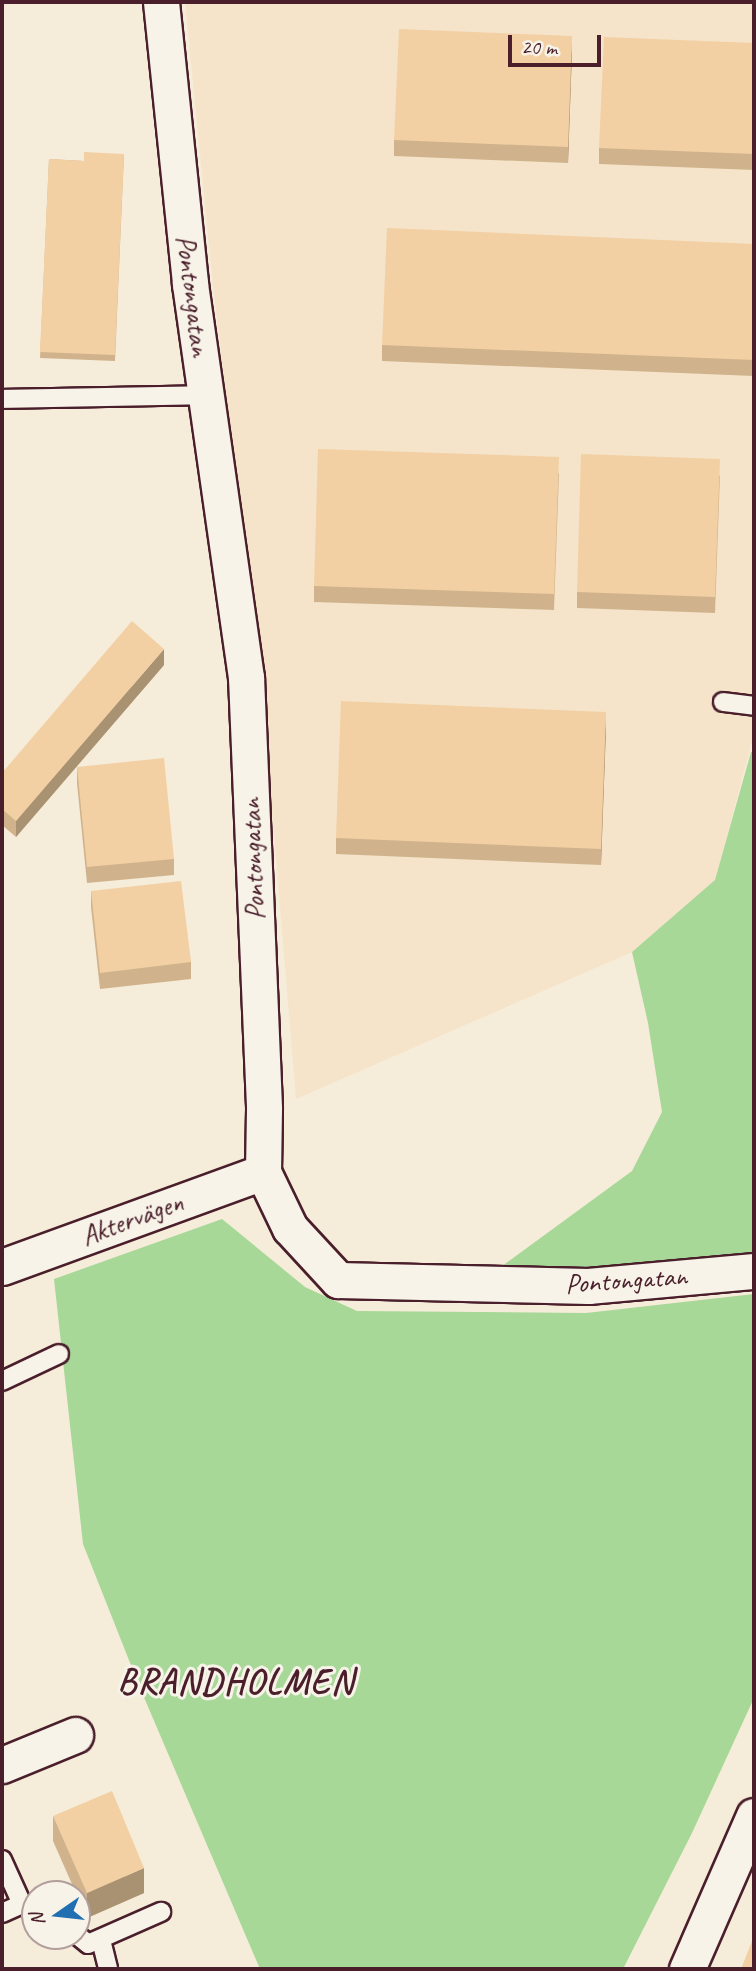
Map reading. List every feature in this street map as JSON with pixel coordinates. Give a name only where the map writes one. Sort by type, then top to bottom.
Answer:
[{"type":"street","name":"Pontongatan","points":[[161,2],[190,284],[246,677],[264,1109],[262,1172],[290,1228],[338,1280],[588,1286],[754,1271]]},
{"type":"street","name":"Aktervägen","points":[[2,1267],[262,1172]]},
{"type":"street","points":[[2,1765],[75,1735]]},
{"type":"street","points":[[687,1969],[754,1816]]},
{"type":"lane","points":[[2,399],[206,395]]},
{"type":"lane","points":[[723,702],[754,706]]},
{"type":"lane","points":[[2,1381],[59,1354]]},
{"type":"lane","points":[[2,1860],[21,1892]]},
{"type":"lane","points":[[2,1913],[21,1907]]},
{"type":"lane","points":[[91,1943],[161,1912]]},
{"type":"lane","points":[[101,1940],[107,1969]]},
{"type":"shaded area","points":[[185,2],[754,2],[754,734],[715,881],[632,952],[296,1099],[261,677],[213,286]]},
{"type":"green space","points":[[751,752],[754,752],[754,1257],[593,1270],[498,1269],[632,1171],[662,1112],[648,1023],[632,952],[715,880]]},
{"type":"green space","points":[[222,1219],[305,1287],[357,1311],[586,1313],[754,1294],[754,1698],[692,1833],[623,1969],[260,1969],[140,1688],[83,1544],[54,1279]]},
{"type":"building","points":[[399,29],[572,36],[568,147],[394,140]]},
{"type":"building","points":[[604,37],[754,43],[754,154],[599,148]]},
{"type":"building","points":[[84,152],[124,154],[115,355],[40,352],[49,159],[84,161]]},
{"type":"building","points":[[387,228],[754,244],[754,360],[382,345]]},
{"type":"building","points":[[318,449],[559,457],[554,594],[314,586]]},
{"type":"building","points":[[581,454],[720,459],[715,597],[577,592]]},
{"type":"building","points":[[132,621],[164,649],[16,821],[2,809],[2,773]]},
{"type":"building","points":[[341,701],[606,712],[601,849],[336,838]]},
{"type":"building","points":[[164,758],[174,859],[87,867],[77,767]]},
{"type":"building","points":[[181,881],[191,962],[100,973],[91,891]]},
{"type":"building","points":[[112,1791],[144,1868],[91,1891],[91,1880],[81,1880],[53,1816]]},
{"type":"building","points":[[754,1936],[754,1969],[741,1969]]},
{"type":"district","name":"BRANDHOLMEN","points":[[236,1682]]}]
